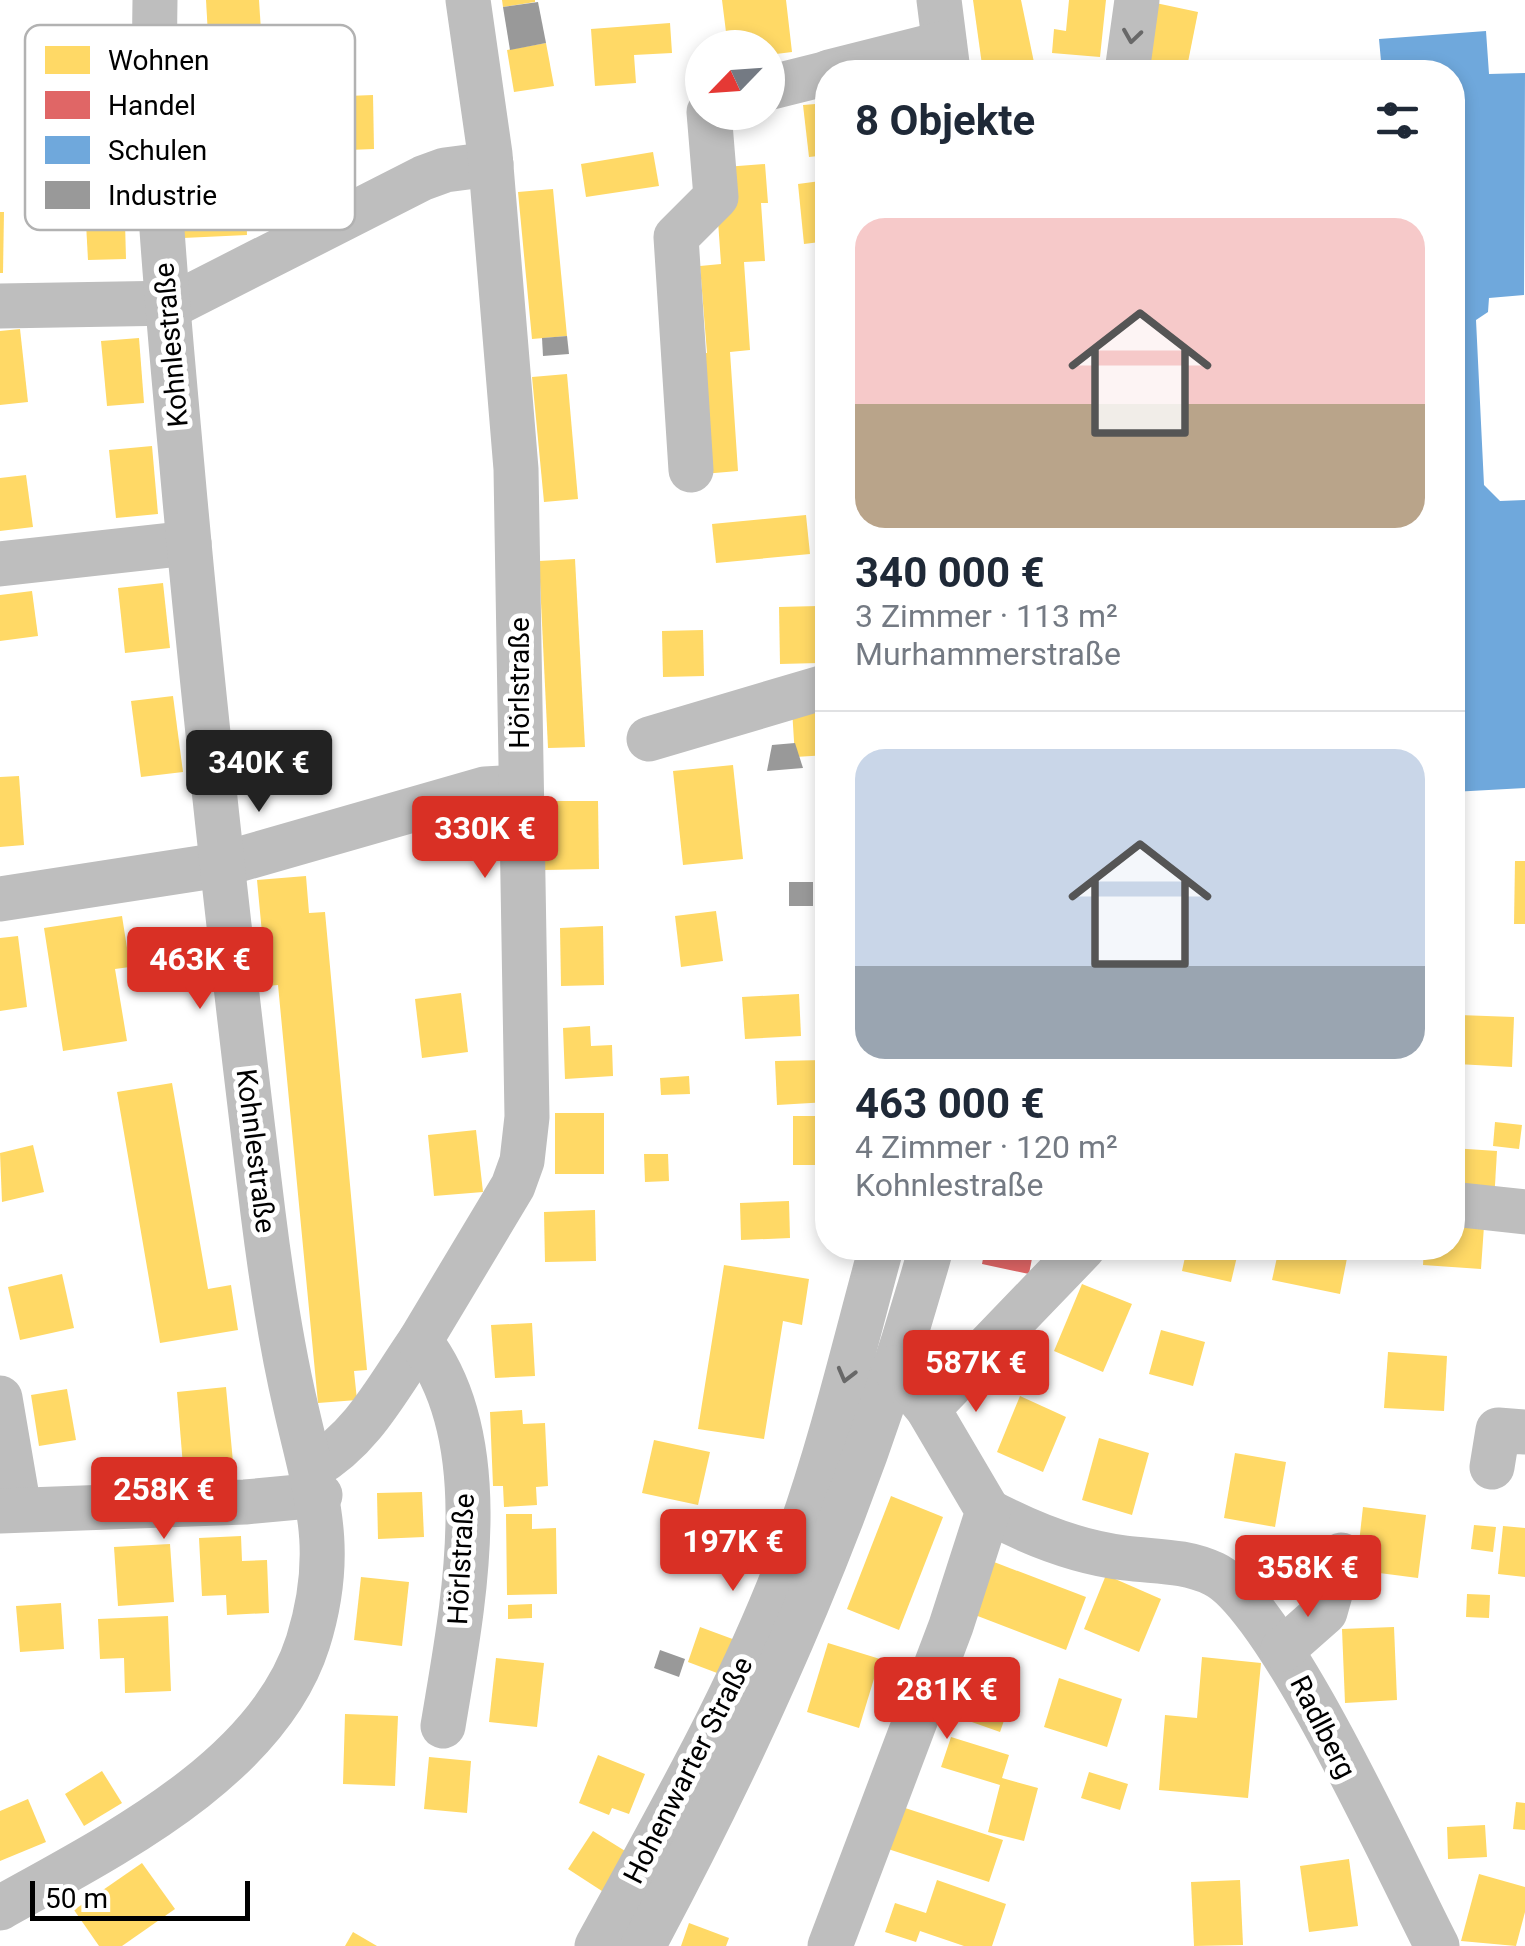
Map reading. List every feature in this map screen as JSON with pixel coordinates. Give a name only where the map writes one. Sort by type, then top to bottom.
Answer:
[{"type":"street","name":"Hörlstraße","points":[[316,1480],[360,1428],[420,1341],[513,1186],[522,1162],[528,1116],[516,469],[490,164],[468,0]]},
{"type":"street","points":[[1128,60],[1137,0]]},
{"type":"street","points":[[871,60],[944,38]]},
{"type":"street","points":[[785,84],[815,76]]},
{"type":"street","points":[[691,470],[676,238],[716,197],[705,130]]},
{"type":"street","points":[[355,210],[423,178],[490,164]]},
{"type":"street","name":"Kohnlestraße","points":[[0,1908],[112,1842],[204,1780],[278,1706],[308,1644],[317,1608],[323,1534],[316,1480],[296,1409],[270,1258],[220,865],[162,230]]},
{"type":"street","points":[[0,306],[168,306],[314,230]]},
{"type":"street","points":[[0,564],[189,544]]},
{"type":"street","points":[[649,739],[815,690]]},
{"type":"street","points":[[0,899],[220,865],[485,790],[520,787]]},
{"type":"street","points":[[1465,1205],[1525,1212]]},
{"type":"street","name":"Hohenwarter Straße","points":[[597,1946],[702,1748],[779,1585],[832,1432],[878,1260]]},
{"type":"street","name":"Hohenwarter Straße","points":[[644,1946],[785,1664],[861,1469],[926,1260]]},
{"type":"street","points":[[928,1409],[1071,1260]]},
{"type":"street","name":"Hörlstraße","points":[[420,1341],[447,1389],[468,1511],[462,1614],[443,1726]]},
{"type":"street","points":[[830,1946],[951,1626],[988,1511],[928,1409],[894,1368]]},
{"type":"street","points":[[0,1398],[10,1510],[245,1502],[316,1480]]},
{"type":"street","points":[[1492,1467],[1498,1430],[1525,1432]]},
{"type":"street","name":"Radlberg","points":[[988,1511],[1031,1534],[1080,1549],[1125,1558],[1176,1560],[1218,1576],[1248,1602],[1282,1648],[1437,1946]]},
{"type":"street","points":[[1282,1648],[1325,1612],[1341,1555]]},
{"type":"building: Wohnen","points":[[206,0],[259,0],[261,25],[207,25]]},
{"type":"building: Wohnen","points":[[502,0],[535,0],[535,2],[503,7]]},
{"type":"building: Wohnen","points":[[722,0],[786,0],[792,52],[785,53],[785,30],[726,30]]},
{"type":"building: Wohnen","points":[[973,0],[1021,0],[1034,60],[981,60]]},
{"type":"building: Wohnen","points":[[1069,0],[1106,0],[1100,57],[1052,53],[1054,29],[1066,31]]},
{"type":"building: Wohnen","points":[[1151,2],[1198,12],[1188,60],[1139,60]]},
{"type":"building: Wohnen","points":[[670,23],[672,53],[634,55],[636,83],[595,86],[591,29]]},
{"type":"building: Wohnen","points":[[546,43],[554,86],[514,92],[507,50]]},
{"type":"building: Wohnen","points":[[373,95],[374,149],[355,150],[355,96]]},
{"type":"building: Wohnen","points":[[815,104],[815,156],[809,157],[803,105]]},
{"type":"building: Wohnen","points":[[653,152],[659,186],[586,197],[581,164]]},
{"type":"building: Wohnen","points":[[765,164],[768,203],[761,203],[765,261],[744,262],[750,350],[730,352],[738,471],[703,474],[694,354],[707,353],[700,266],[721,264],[717,206],[725,167]]},
{"type":"building: Wohnen","points":[[815,182],[815,243],[804,244],[798,184]]},
{"type":"building: Wohnen","points":[[553,189],[567,336],[532,339],[518,192]]},
{"type":"building: Wohnen","points":[[0,212],[4,212],[3,273],[0,273]]},
{"type":"building: Wohnen","points":[[86,230],[125,230],[126,259],[88,260]]},
{"type":"building: Wohnen","points":[[183,230],[247,230],[247,235],[183,238]]},
{"type":"building: Wohnen","points":[[20,329],[28,402],[0,405],[0,331]]},
{"type":"building: Wohnen","points":[[139,338],[144,403],[107,406],[101,341]]},
{"type":"building: Wohnen","points":[[567,374],[578,499],[544,502],[532,377]]},
{"type":"building: Wohnen","points":[[152,446],[158,514],[116,518],[109,450]]},
{"type":"building: Wohnen","points":[[26,475],[33,527],[0,531],[0,478]]},
{"type":"building: Wohnen","points":[[806,515],[810,554],[716,563],[712,524]]},
{"type":"building: Wohnen","points":[[575,559],[585,747],[548,748],[539,561]]},
{"type":"building: Wohnen","points":[[163,583],[170,648],[125,653],[118,588]]},
{"type":"building: Wohnen","points":[[32,591],[38,636],[0,641],[0,595]]},
{"type":"building: Wohnen","points":[[815,606],[815,663],[780,664],[779,607]]},
{"type":"building: Wohnen","points":[[703,630],[704,676],[663,677],[662,631]]},
{"type":"building: Wohnen","points":[[173,696],[183,772],[141,777],[131,701]]},
{"type":"building: Wohnen","points":[[815,708],[815,756],[795,757],[792,709]]},
{"type":"building: Wohnen","points":[[733,765],[743,859],[683,865],[673,771]]},
{"type":"building: Wohnen","points":[[19,776],[24,845],[0,847],[0,777]]},
{"type":"building: Wohnen","points":[[543,801],[598,801],[599,869],[544,870]]},
{"type":"building: Wohnen","points":[[1515,861],[1525,861],[1525,924],[1514,924]]},
{"type":"building: Wohnen","points":[[306,876],[309,913],[325,912],[367,1370],[354,1371],[357,1400],[318,1403],[278,985],[267,986],[257,880]]},
{"type":"building: Wohnen","points":[[716,911],[723,961],[681,967],[675,916]]},
{"type":"building: Wohnen","points":[[122,916],[130,967],[115,969],[127,1041],[63,1051],[44,928]]},
{"type":"building: Wohnen","points":[[603,926],[604,985],[561,986],[560,928]]},
{"type":"building: Wohnen","points":[[18,936],[27,1007],[0,1011],[0,938]]},
{"type":"building: Wohnen","points":[[461,993],[468,1052],[422,1058],[415,999]]},
{"type":"building: Wohnen","points":[[799,994],[801,1036],[745,1039],[742,997]]},
{"type":"building: Wohnen","points":[[1465,1015],[1514,1017],[1512,1067],[1465,1064]]},
{"type":"building: Wohnen","points":[[590,1026],[591,1046],[612,1045],[613,1076],[565,1079],[563,1028]]},
{"type":"building: Wohnen","points":[[815,1060],[815,1103],[777,1105],[775,1061]]},
{"type":"building: Wohnen","points":[[689,1076],[690,1094],[661,1095],[660,1078]]},
{"type":"building: Wohnen","points":[[172,1083],[208,1289],[231,1285],[238,1330],[160,1343],[117,1092]]},
{"type":"building: Wohnen","points":[[555,1113],[604,1113],[604,1174],[555,1174]]},
{"type":"building: Wohnen","points":[[793,1116],[815,1116],[815,1165],[793,1165]]},
{"type":"building: Wohnen","points":[[1495,1122],[1522,1125],[1519,1149],[1493,1146]]},
{"type":"building: Wohnen","points":[[476,1130],[483,1192],[434,1196],[428,1135]]},
{"type":"building: Wohnen","points":[[33,1145],[44,1192],[2,1202],[0,1153]]},
{"type":"building: Wohnen","points":[[1465,1149],[1497,1151],[1494,1202],[1465,1201]]},
{"type":"building: Wohnen","points":[[644,1154],[668,1154],[669,1181],[645,1182]]},
{"type":"building: Wohnen","points":[[789,1201],[790,1238],[741,1240],[740,1203]]},
{"type":"building: Wohnen","points":[[595,1210],[596,1261],[545,1262],[544,1212]]},
{"type":"building: Wohnen","points":[[1465,1224],[1484,1226],[1481,1269],[1423,1265],[1423,1260],[1465,1260]]},
{"type":"building: Wohnen","points":[[1184,1260],[1236,1260],[1231,1282],[1182,1271]]},
{"type":"building: Wohnen","points":[[1276,1260],[1347,1260],[1340,1294],[1272,1280]]},
{"type":"building: Wohnen","points":[[724,1265],[809,1279],[802,1325],[783,1321],[764,1439],[698,1429]]},
{"type":"building: Wohnen","points":[[62,1274],[74,1328],[20,1340],[8,1287]]},
{"type":"building: Wohnen","points":[[1082,1284],[1132,1304],[1103,1372],[1054,1351]]},
{"type":"building: Wohnen","points":[[532,1323],[535,1376],[495,1378],[491,1325]]},
{"type":"building: Wohnen","points":[[1161,1330],[1205,1342],[1193,1386],[1149,1374]]},
{"type":"building: Wohnen","points":[[1388,1352],[1447,1356],[1444,1411],[1384,1408]]},
{"type":"building: Wohnen","points":[[226,1387],[233,1462],[183,1466],[177,1392]]},
{"type":"building: Wohnen","points":[[67,1389],[76,1440],[39,1446],[31,1395]]},
{"type":"building: Wohnen","points":[[1020,1396],[1066,1417],[1043,1472],[997,1452]]},
{"type":"building: Wohnen","points":[[522,1410],[523,1424],[545,1423],[548,1486],[536,1487],[537,1505],[504,1507],[503,1486],[493,1486],[490,1412]]},
{"type":"building: Wohnen","points":[[1099,1438],[1149,1453],[1132,1515],[1082,1500]]},
{"type":"building: Wohnen","points":[[654,1440],[710,1452],[698,1505],[642,1493]]},
{"type":"building: Wohnen","points":[[1235,1453],[1286,1462],[1275,1527],[1224,1518]]},
{"type":"building: Wohnen","points":[[422,1492],[424,1537],[378,1539],[377,1493]]},
{"type":"building: Wohnen","points":[[891,1496],[943,1517],[899,1630],[847,1609]]},
{"type":"building: Wohnen","points":[[1363,1507],[1426,1515],[1418,1578],[1356,1570]]},
{"type":"building: Wohnen","points":[[506,1514],[532,1514],[532,1529],[556,1528],[557,1594],[507,1595]]},
{"type":"building: Wohnen","points":[[1474,1525],[1496,1527],[1493,1552],[1471,1549]]},
{"type":"building: Wohnen","points":[[1503,1526],[1525,1528],[1525,1577],[1498,1574]]},
{"type":"building: Wohnen","points":[[241,1536],[242,1561],[267,1560],[269,1613],[227,1615],[226,1595],[202,1596],[199,1538]]},
{"type":"building: Wohnen","points":[[170,1544],[174,1602],[118,1606],[114,1547]]},
{"type":"building: Wohnen","points":[[994,1562],[1086,1597],[1066,1650],[975,1615]]},
{"type":"building: Wohnen","points":[[1106,1575],[1161,1599],[1139,1652],[1084,1629]]},
{"type":"building: Wohnen","points":[[361,1577],[409,1582],[402,1646],[354,1640]]},
{"type":"building: Wohnen","points":[[1467,1594],[1490,1595],[1489,1618],[1466,1617]]},
{"type":"building: Wohnen","points":[[61,1603],[64,1649],[20,1652],[16,1606]]},
{"type":"building: Wohnen","points":[[532,1604],[532,1618],[508,1619],[508,1605]]},
{"type":"building: Wohnen","points":[[168,1616],[171,1691],[125,1693],[124,1658],[100,1659],[98,1619]]},
{"type":"building: Wohnen","points":[[700,1627],[738,1641],[725,1676],[688,1662]]},
{"type":"building: Wohnen","points":[[1394,1627],[1397,1700],[1345,1703],[1342,1629]]},
{"type":"building: Wohnen","points":[[828,1643],[880,1659],[859,1728],[807,1712]]},
{"type":"building: Wohnen","points":[[1202,1657],[1261,1663],[1248,1798],[1159,1790],[1165,1715],[1197,1718]]},
{"type":"building: Wohnen","points":[[496,1658],[544,1663],[537,1727],[489,1722]]},
{"type":"building: Wohnen","points":[[954,1667],[1015,1689],[1000,1732],[938,1710]]},
{"type":"building: Wohnen","points":[[1059,1678],[1122,1699],[1107,1747],[1044,1727]]},
{"type":"building: Wohnen","points":[[345,1714],[398,1716],[395,1786],[343,1784]]},
{"type":"building: Wohnen","points":[[951,1737],[1009,1755],[1002,1778],[1038,1788],[1024,1841],[988,1832],[1000,1785],[941,1767]]},
{"type":"building: Wohnen","points":[[598,1755],[645,1774],[629,1814],[612,1808],[609,1815],[579,1803]]},
{"type":"building: Wohnen","points":[[429,1757],[471,1761],[467,1813],[424,1809]]},
{"type":"building: Wohnen","points":[[102,1771],[122,1803],[84,1826],[65,1794]]},
{"type":"building: Wohnen","points":[[1089,1772],[1128,1784],[1120,1810],[1081,1798]]},
{"type":"building: Wohnen","points":[[28,1799],[46,1842],[0,1861],[0,1811]]},
{"type":"building: Wohnen","points":[[1516,1802],[1525,1803],[1525,1830],[1513,1829]]},
{"type":"building: Wohnen","points":[[899,1806],[1003,1840],[989,1882],[885,1848]]},
{"type":"building: Wohnen","points":[[1485,1825],[1487,1857],[1448,1859],[1447,1827]]},
{"type":"building: Wohnen","points":[[593,1831],[630,1854],[605,1893],[568,1869]]},
{"type":"building: Wohnen","points":[[1349,1859],[1358,1926],[1309,1932],[1300,1866]]},
{"type":"building: Wohnen","points":[[142,1863],[175,1909],[122,1946],[99,1946],[74,1910]]},
{"type":"building: Wohnen","points":[[1479,1874],[1525,1887],[1525,1912],[1516,1946],[1461,1941]]},
{"type":"building: Wohnen","points":[[937,1880],[1006,1904],[992,1946],[964,1946],[920,1931],[916,1942],[885,1932],[895,1903],[926,1913]]},
{"type":"building: Wohnen","points":[[1240,1880],[1243,1945],[1194,1946],[1191,1882]]},
{"type":"building: Wohnen","points":[[689,1923],[729,1938],[726,1946],[681,1946]]},
{"type":"building: Wohnen","points":[[353,1932],[377,1946],[345,1946]]},
{"type":"building: Handel","points":[[983,1260],[1032,1260],[1029,1274],[982,1264]]},
{"type":"building: Schulen","points":[[1486,31],[1489,74],[1525,73],[1524,295],[1489,298],[1488,312],[1476,320],[1484,485],[1500,501],[1525,500],[1525,788],[1465,791],[1465,60],[1381,60],[1379,39]]},
{"type":"building: Industrie","points":[[538,2],[546,43],[510,50],[503,7]]},
{"type":"building: Industrie","points":[[567,336],[569,354],[543,356],[542,338]]},
{"type":"building: Industrie","points":[[795,743],[803,768],[767,771],[772,745]]},
{"type":"building: Industrie","points":[[789,882],[813,882],[813,906],[789,906]]},
{"type":"building: Industrie","points":[[660,1650],[685,1659],[679,1677],[654,1668]]}]
